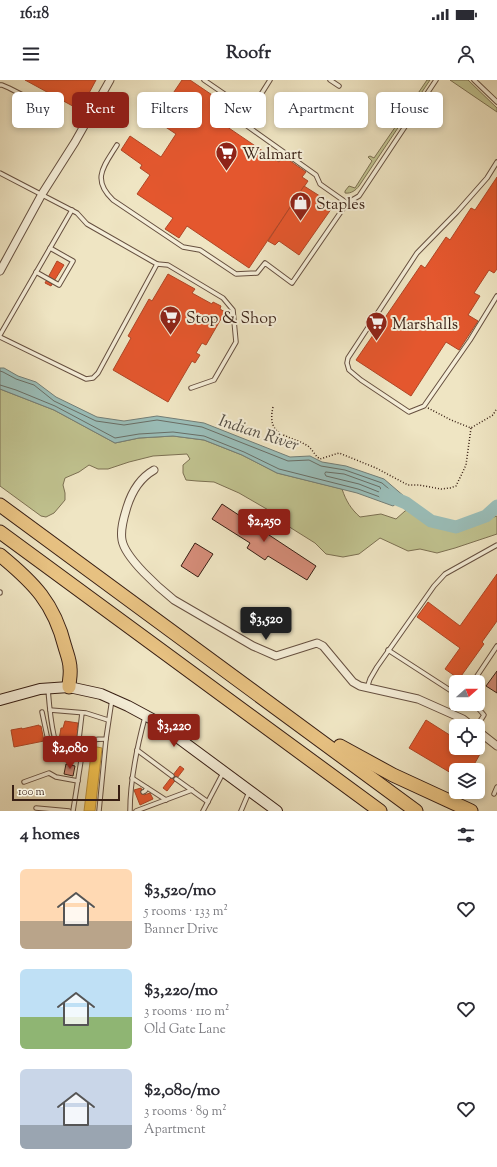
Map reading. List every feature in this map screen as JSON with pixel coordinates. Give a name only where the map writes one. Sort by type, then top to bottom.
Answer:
[{"type":"highway","points":[[0,505],[416,811]]},
{"type":"highway","points":[[0,532],[380,811]]},
{"type":"highway","points":[[0,555],[34,586],[44,597],[52,610],[62,635],[70,667],[69,687]]},
{"type":"highway","points":[[223,669],[348,751],[393,776],[471,811]]},
{"type":"main road","points":[[1,697],[40,689],[69,687],[101,694],[154,720],[276,811]]},
{"type":"street","points":[[0,271],[42,194],[75,142],[110,80]]},
{"type":"street","points":[[154,470],[139,481],[133,492],[124,519],[121,535],[122,542],[132,561],[177,603],[253,646],[276,656],[317,643],[323,646],[353,682],[360,686],[418,699],[463,719]]},
{"type":"street","points":[[485,737],[497,746]]},
{"type":"lane","points":[[204,80],[222,92]]},
{"type":"lane","points":[[262,92],[270,80]]},
{"type":"lane","points":[[330,80],[339,86]]},
{"type":"lane","points":[[118,146],[104,167],[100,176],[101,182],[108,195],[113,200],[183,247],[200,250],[236,274],[257,273],[265,263],[292,284],[347,203],[359,196],[436,80]]},
{"type":"lane","points":[[474,80],[497,102]]},
{"type":"lane","points":[[0,85],[17,92]]},
{"type":"lane","points":[[250,128],[316,175],[320,184],[347,203]]},
{"type":"lane","points":[[497,162],[487,178],[457,212],[417,253],[348,358],[347,363],[349,370],[361,380],[409,412],[424,406],[470,340],[497,296]]},
{"type":"lane","points":[[0,173],[72,210],[77,213],[87,224],[158,264],[168,265],[223,298],[233,310],[236,342],[214,380],[191,388]]},
{"type":"lane","points":[[72,210],[0,336],[86,378],[93,378],[98,373],[158,264]]},
{"type":"lane","points":[[36,272],[59,285],[72,261],[50,248]]},
{"type":"lane","points":[[366,688],[388,650],[434,586],[445,574],[497,545]]},
{"type":"lane","points":[[478,675],[497,646]]},
{"type":"lane","points":[[388,650],[449,689]]},
{"type":"lane","points":[[48,688],[50,718],[58,749],[64,754],[82,756]]},
{"type":"lane","points":[[99,811],[108,720],[112,699]]},
{"type":"lane","points":[[50,710],[82,713],[108,720]]},
{"type":"lane","points":[[481,711],[484,715],[481,719]]},
{"type":"lane","points":[[42,712],[50,750]]},
{"type":"lane","points":[[77,756],[82,713]]},
{"type":"lane","points":[[130,811],[132,778],[145,716]]},
{"type":"lane","points":[[73,811],[83,748],[86,743],[91,740],[106,739]]},
{"type":"lane","points":[[137,750],[172,776]]},
{"type":"lane","points":[[203,811],[224,772]]},
{"type":"lane","points":[[24,782],[49,773],[56,777],[78,781]]},
{"type":"lane","points":[[132,778],[145,791],[166,800]]},
{"type":"lane","points":[[176,779],[208,802]]},
{"type":"lane","points":[[494,794],[497,787]]},
{"type":"lane","points":[[136,811],[192,790]]},
{"type":"lane","points":[[241,811],[250,791]]},
{"type":"lane","points":[[130,798],[136,795]]},
{"type":"lane","points":[[149,801],[150,806]]},
{"type":"lane","points":[[36,808],[69,811]]},
{"type":"path","points":[[424,406],[451,420],[471,428]]},
{"type":"path","points":[[273,407],[271,414],[272,424],[281,434],[308,447],[316,457],[320,459],[339,453],[376,468],[408,485],[419,485],[441,489],[456,486],[460,478],[466,465],[471,428]]},
{"type":"path","points":[[471,428],[493,415],[497,408]]},
{"type":"green space","points":[[427,80],[430,80],[422,92],[419,92]]},
{"type":"green space","points":[[450,80],[468,80],[497,108],[497,112]]},
{"type":"green space","points":[[395,128],[398,128],[359,186],[349,193],[345,193],[349,186],[355,188],[372,161],[368,157],[370,156],[374,158]]},
{"type":"green space","points":[[0,389],[54,410],[115,443],[139,438],[173,436],[204,440],[242,455],[277,473],[342,489],[349,504],[360,517],[381,514],[396,519],[405,511],[414,506],[430,514],[435,519],[450,528],[461,527],[497,516],[497,534],[437,553],[420,549],[408,551],[380,538],[359,554],[343,557],[326,554],[315,543],[291,528],[277,515],[239,493],[214,482],[186,480],[183,473],[183,465],[190,459],[187,454],[153,456],[108,469],[98,469],[89,465],[79,472],[65,478],[63,485],[65,500],[54,513],[46,517],[41,516],[0,486]]},
{"type":"water","points":[[0,368],[4,368],[18,376],[36,382],[56,397],[97,417],[124,421],[157,416],[204,423],[290,457],[310,456],[322,462],[346,466],[384,479],[405,497],[393,506],[357,493],[277,473],[242,455],[204,440],[173,436],[139,438],[115,443],[54,410],[0,389]]},
{"type":"building: Homes","points":[[92,746],[102,748],[95,811],[84,811]]},
{"type":"building: Shops","points":[[25,80],[96,80],[90,92],[72,92],[72,106],[64,101],[64,92],[47,92]]},
{"type":"building: Shops","name":"Walmart","points":[[182,80],[190,80],[210,94],[210,128],[229,128],[279,162],[283,156],[306,172],[302,177],[308,181],[249,268],[187,226],[179,238],[165,229],[173,218],[137,194],[150,175],[140,168],[142,165],[121,150],[130,136],[161,157],[176,134],[167,128],[202,128],[202,92],[174,92]]},
{"type":"building: Shops","points":[[497,177],[497,269],[494,273],[489,270],[474,293],[480,296],[468,315],[478,321],[459,350],[446,342],[411,396],[356,360],[421,265],[425,268],[446,237],[450,240],[471,208],[475,210]]},
{"type":"building: Shops","name":"Staples","points":[[304,186],[334,205],[299,255],[279,241],[275,245],[268,241]]},
{"type":"building: Shops","points":[[57,261],[64,265],[51,286],[45,283]]},
{"type":"building: Shops","name":"Stop & Shop","points":[[168,274],[195,289],[192,293],[212,304],[213,302],[221,306],[220,309],[225,312],[206,345],[202,343],[196,353],[200,355],[195,363],[192,361],[168,402],[113,370],[131,338],[128,336],[149,299],[152,301]]},
{"type":"building: Shops","points":[[497,574],[497,621],[482,642],[484,644],[462,675],[453,675],[445,669],[460,648],[417,617],[428,602],[460,626]]},
{"type":"building: Shops","points":[[426,720],[449,735],[449,755],[479,755],[475,763],[449,763],[449,772],[409,748]]},
{"type":"building: Shops","points":[[65,721],[78,723],[77,730],[79,730],[77,748],[58,745],[61,728],[63,728]]},
{"type":"building: Shops","points":[[39,725],[41,726],[44,741],[14,747],[11,730]]},
{"type":"building: Shops","points":[[180,766],[184,769],[167,791],[163,788]]},
{"type":"building: Shops","points":[[141,788],[144,795],[150,793],[153,799],[140,805],[134,790]]},
{"type":"building: Other","points":[[222,504],[316,566],[307,580],[268,556],[265,560],[247,548],[250,543],[212,519]]},
{"type":"building: Other","points":[[195,543],[213,554],[198,577],[181,566]]},
{"type":"building: Other","points":[[497,671],[497,693],[486,686]]},
{"type":"building: Other","points":[[66,764],[75,766],[73,776],[64,774]]},
{"type":"waterway","name":"Indian River","points":[[385,494],[406,503],[431,521],[456,527],[486,516],[497,506]]},
{"type":"place","name":"Walmart","points":[[226,172]]},
{"type":"place","name":"Staples","points":[[300,222]]},
{"type":"place","name":"Stop & Shop","points":[[170,336]]},
{"type":"place","name":"Marshalls","points":[[377,342]]}]
